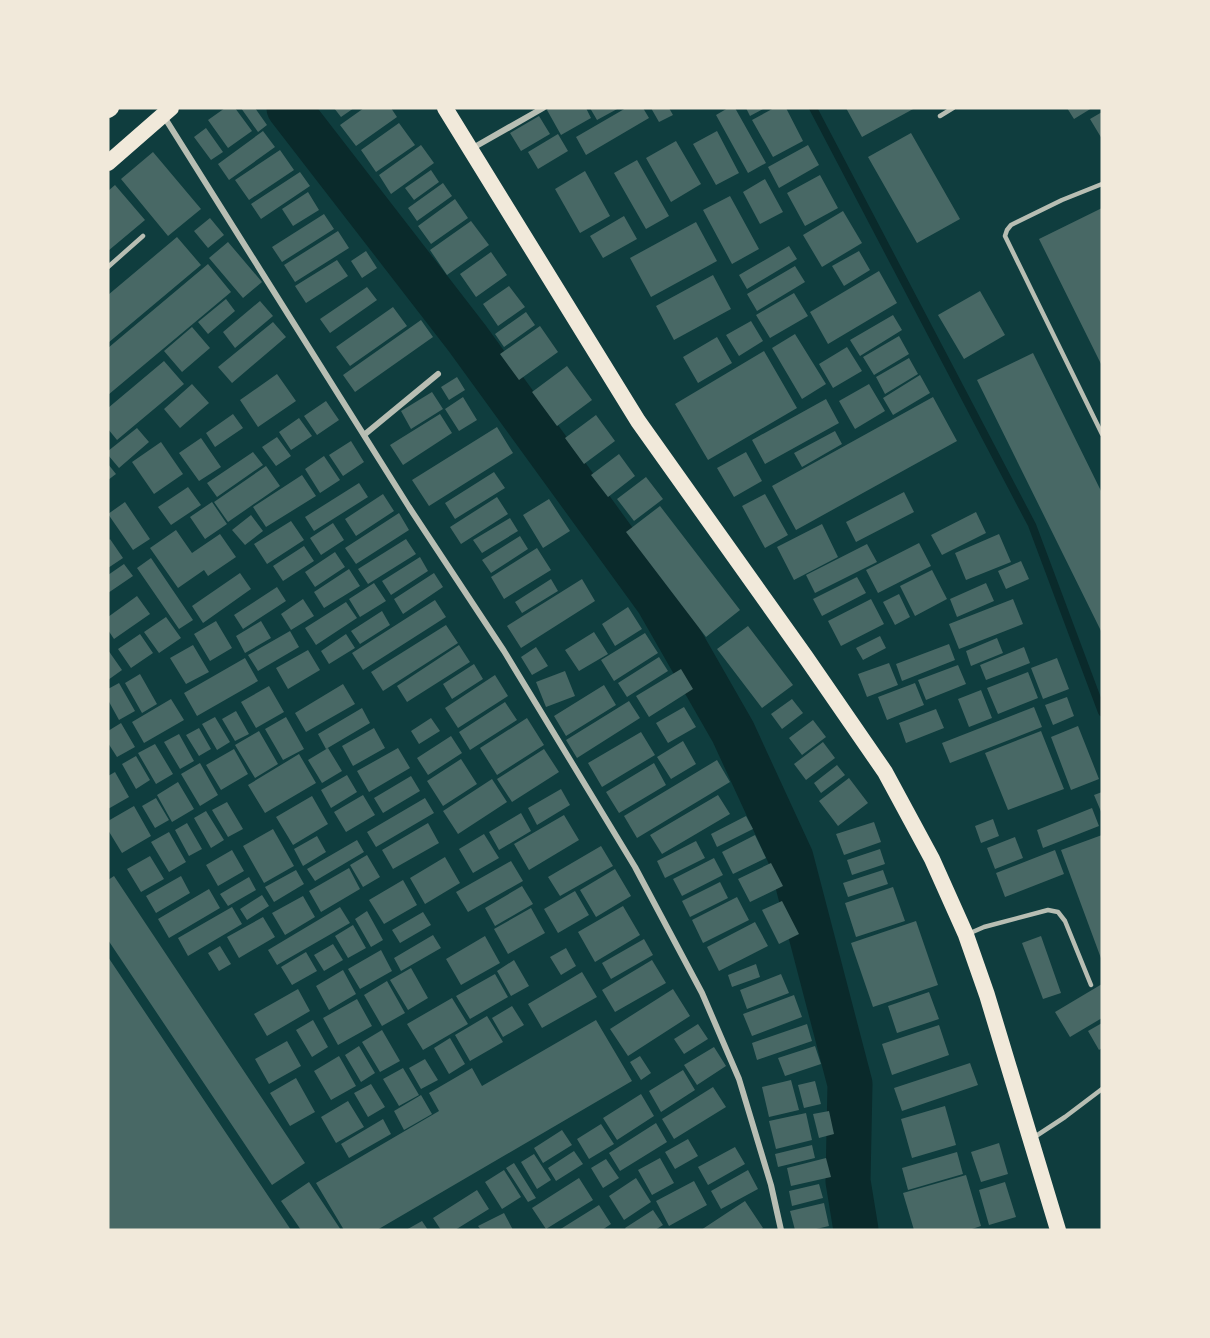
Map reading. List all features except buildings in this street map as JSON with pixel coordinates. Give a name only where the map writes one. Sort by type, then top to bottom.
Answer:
[{"type":"highway","points":[[445,108],[638,421],[885,772],[932,860],[966,934],[987,995],[1058,1230]]},
{"type":"highway","points":[[108,164],[167,111]]},
{"type":"street","points":[[470,149],[543,108]]},
{"type":"street","points":[[167,111],[364,435],[504,651],[635,867],[702,993],[740,1079],[771,1185],[781,1230]]},
{"type":"street","points":[[364,435],[438,374]]},
{"type":"lane","points":[[940,116],[953,108]]},
{"type":"lane","points":[[1102,184],[1062,200],[1011,225],[1005,236],[1102,434]]},
{"type":"lane","points":[[108,267],[143,236]]},
{"type":"lane","points":[[966,934],[984,927],[1054,910],[1065,921],[1091,985]]},
{"type":"lane","points":[[1031,1140],[1102,1089]]},
{"type":"waterway","points":[[289,108],[467,338],[658,601],[733,732],[791,858],[850,1084],[848,1181],[856,1230]]},
{"type":"waterway","points":[[813,108],[1032,525],[1102,712]]}]
